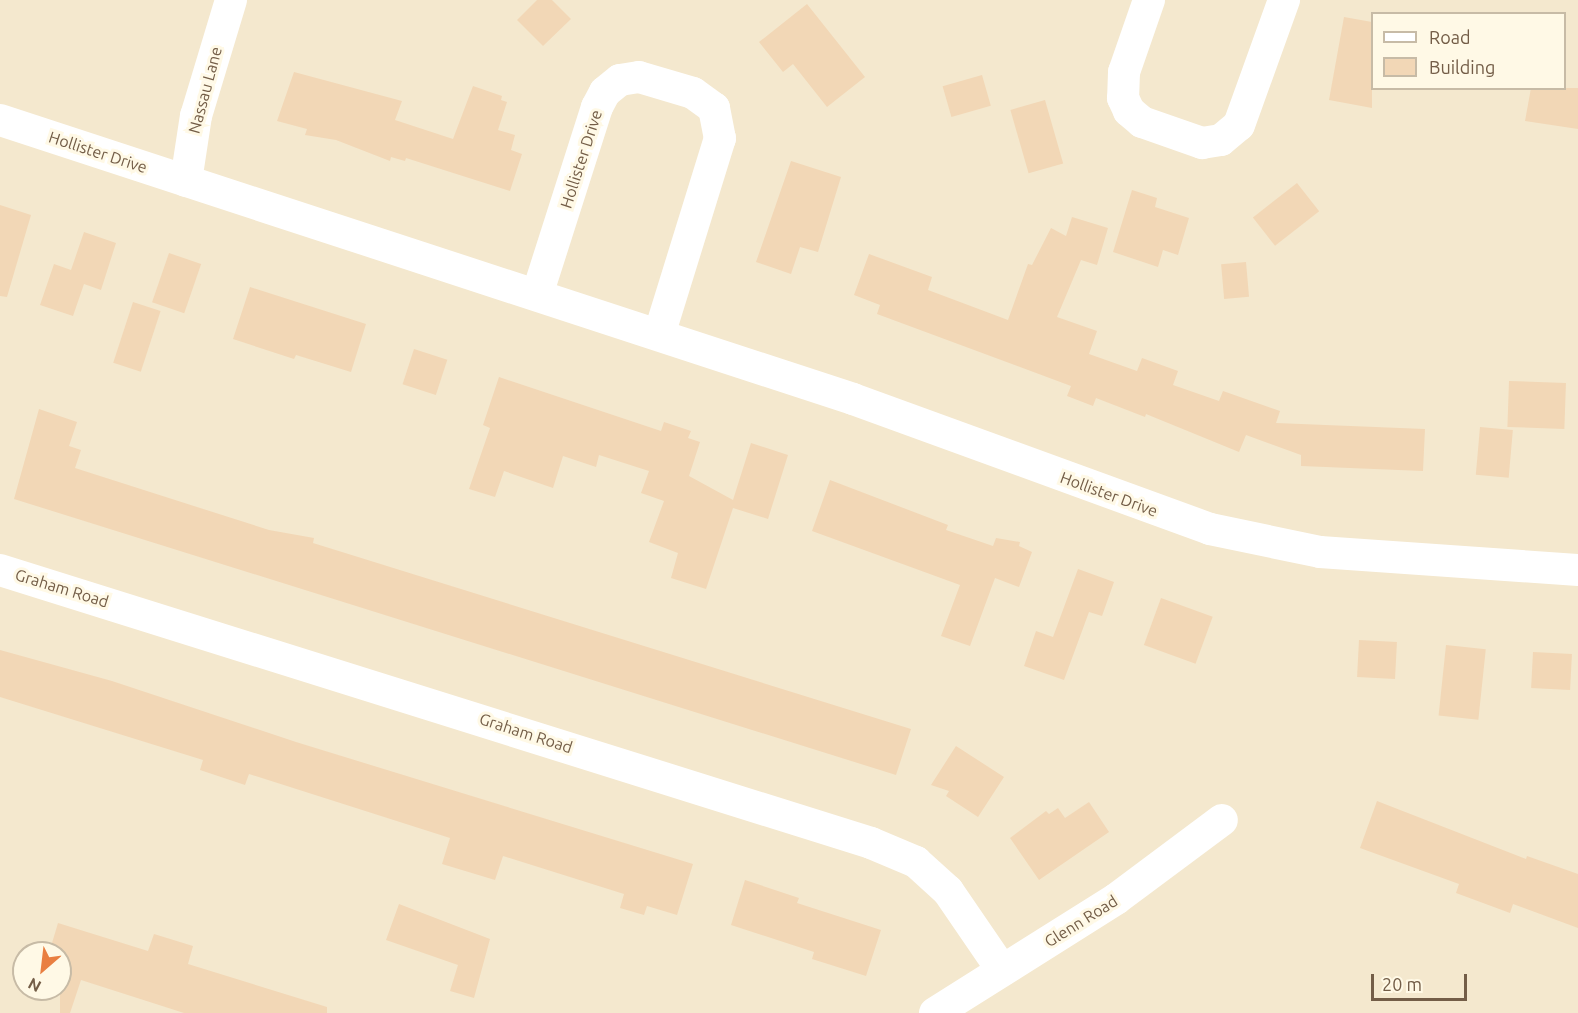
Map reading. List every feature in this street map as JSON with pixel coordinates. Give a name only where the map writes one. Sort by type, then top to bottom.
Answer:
[{"type":"street","name":"Nassau Lane","points":[[186,181],[196,116],[231,0]]},
{"type":"street","points":[[1149,0],[1122,83],[1126,107],[1142,122],[1202,143],[1221,140],[1239,125],[1284,0]]},
{"type":"street","name":"Hollister Drive","points":[[537,295],[597,107],[605,92],[620,80],[639,77],[693,93],[714,108],[720,138],[659,335]]},
{"type":"street","name":"Hollister Drive","points":[[0,120],[853,399],[1174,518],[1237,536],[1340,554],[1578,570]]},
{"type":"street","name":"Graham Road","points":[[0,570],[871,843],[916,862],[948,891],[1002,970]]},
{"type":"street","name":"Glenn Road","points":[[934,1013],[1116,899],[1222,820]]},
{"type":"shaded area","points":[[0,0],[1578,0],[1578,1013],[0,1013]]},
{"type":"building","points":[[537,0],[552,0],[571,19],[543,46],[517,20]]},
{"type":"building","points":[[807,4],[865,77],[827,107],[793,64],[783,72],[759,42]]},
{"type":"building","points":[[1344,17],[1371,22],[1372,108],[1329,100]]},
{"type":"building","points":[[294,72],[402,101],[395,120],[453,139],[473,86],[502,96],[501,100],[507,102],[498,130],[515,135],[511,150],[522,154],[510,191],[406,158],[405,161],[391,157],[390,161],[336,140],[305,135],[307,129],[277,121]]},
{"type":"building","points":[[982,75],[991,106],[951,117],[943,86]]},
{"type":"building","points":[[1578,88],[1578,129],[1525,121],[1531,90]]},
{"type":"building","points":[[1045,100],[1063,163],[1029,173],[1010,110]]},
{"type":"building","points":[[791,161],[841,177],[818,252],[800,247],[791,274],[756,262]]},
{"type":"building","points":[[1297,183],[1319,211],[1275,246],[1253,217]]},
{"type":"building","points":[[1132,190],[1157,198],[1155,207],[1189,218],[1178,255],[1163,250],[1158,267],[1113,252]]},
{"type":"building","points":[[0,205],[31,215],[7,297],[0,296]]},
{"type":"building","points":[[1072,217],[1108,228],[1097,265],[1081,260],[1057,317],[1097,331],[1089,354],[1137,371],[1142,358],[1178,371],[1173,385],[1219,401],[1223,391],[1280,411],[1276,423],[1425,429],[1423,471],[1301,466],[1301,455],[1246,435],[1239,452],[1146,414],[1145,417],[1096,398],[1093,406],[1067,396],[1071,386],[877,314],[880,305],[854,295],[869,254],[932,277],[928,290],[1008,320],[1028,264],[1032,265],[1051,228],[1066,236]]},
{"type":"building","points":[[84,232],[116,243],[101,290],[84,284],[73,316],[40,305],[54,264],[71,270]]},
{"type":"building","points":[[169,253],[201,264],[184,313],[152,302]]},
{"type":"building","points":[[1246,262],[1249,297],[1224,299],[1221,264]]},
{"type":"building","points":[[250,287],[366,324],[351,372],[296,355],[294,359],[233,339]]},
{"type":"building","points":[[133,302],[161,311],[141,372],[113,363]]},
{"type":"building","points":[[414,349],[447,360],[436,395],[403,384]]},
{"type":"building","points":[[499,377],[661,431],[664,422],[691,431],[688,438],[700,442],[689,476],[733,500],[751,443],[788,455],[768,519],[733,508],[706,589],[671,578],[678,553],[649,542],[664,501],[641,493],[649,471],[599,455],[596,467],[563,456],[553,488],[504,471],[495,497],[469,489],[490,428],[483,425]]},
{"type":"building","points":[[1509,381],[1566,383],[1564,429],[1507,427]]},
{"type":"building","points":[[39,409],[77,422],[69,446],[81,450],[75,468],[269,530],[314,538],[313,543],[911,729],[896,775],[14,499]]},
{"type":"building","points":[[1480,427],[1513,430],[1509,478],[1476,475]]},
{"type":"building","points":[[830,480],[948,525],[946,530],[993,546],[996,538],[1020,542],[1019,546],[1032,552],[1019,587],[995,578],[970,646],[941,636],[960,585],[812,531]]},
{"type":"building","points":[[1078,569],[1114,582],[1102,616],[1089,612],[1064,680],[1024,666],[1036,631],[1053,637]]},
{"type":"building","points":[[1161,598],[1213,617],[1196,664],[1144,645]]},
{"type":"building","points":[[1359,640],[1397,642],[1395,679],[1357,677]]},
{"type":"building","points":[[1446,645],[1486,649],[1478,720],[1439,716]]},
{"type":"building","points":[[0,650],[112,681],[296,742],[693,864],[677,915],[647,906],[644,915],[620,908],[624,894],[503,856],[495,880],[442,864],[450,838],[249,774],[245,785],[200,770],[203,760],[0,697]]},
{"type":"building","points":[[1533,652],[1572,654],[1570,690],[1531,688]]},
{"type":"building","points":[[956,746],[1004,777],[978,817],[946,796],[949,791],[931,785]]},
{"type":"building","points":[[1377,801],[1526,859],[1527,856],[1578,874],[1578,928],[1513,904],[1510,913],[1456,893],[1459,884],[1360,848]]},
{"type":"building","points":[[1089,802],[1109,832],[1039,880],[1010,838],[1046,811],[1049,814],[1058,808],[1065,818]]},
{"type":"building","points":[[745,880],[799,898],[797,903],[881,930],[866,976],[812,959],[814,952],[731,925]]},
{"type":"building","points":[[399,904],[490,939],[474,998],[450,991],[458,965],[386,940]]},
{"type":"building","points":[[58,923],[148,951],[154,934],[193,946],[188,964],[327,1007],[327,1013],[184,1013],[81,980],[70,1013],[60,1013],[60,1001],[72,1001],[72,941],[53,941]]}]
